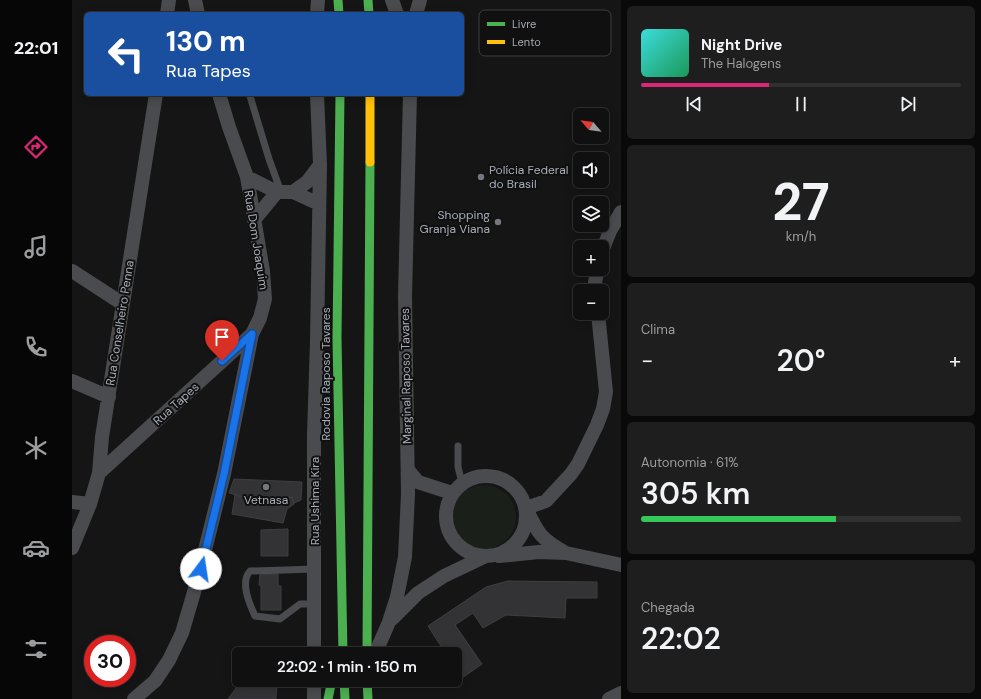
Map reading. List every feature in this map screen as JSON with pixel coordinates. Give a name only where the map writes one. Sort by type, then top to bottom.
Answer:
[{"type":"highway","points":[[338,0],[339,12]]},
{"type":"highway","points":[[368,0],[369,12]]},
{"type":"highway","name":"Rodovia Raposo Tavares","points":[[340,96],[336,338],[343,647]]},
{"type":"highway","points":[[367,647],[370,96]]},
{"type":"highway","points":[[339,647],[342,632]]},
{"type":"highway","points":[[328,699],[331,687]]},
{"type":"highway","points":[[344,687],[345,699]]},
{"type":"highway","points":[[367,687],[368,699]]},
{"type":"street","points":[[167,12],[169,0]]},
{"type":"street","points":[[195,0],[198,12]]},
{"type":"street","points":[[317,12],[318,0]]},
{"type":"street","points":[[392,0],[396,12]]},
{"type":"street","points":[[417,12],[420,0]]},
{"type":"street","name":"Rua Conselheiro Penna","points":[[72,548],[90,504],[99,473],[102,437],[156,96]]},
{"type":"street","name":"Rua Dom Joaquim","points":[[134,699],[155,681],[169,660],[182,633],[197,582],[224,474],[252,334],[260,318],[265,299],[263,271],[247,177],[220,96]]},
{"type":"street","name":"Rua Ushima Kira","points":[[314,647],[314,435],[320,165],[317,96]]},
{"type":"street","name":"Marginal Raposo Tavares","points":[[378,647],[389,622],[397,597],[405,557],[408,470],[405,296],[410,96]]},
{"type":"street","points":[[254,220],[284,192],[308,182],[320,165]]},
{"type":"street","points":[[247,177],[319,204]]},
{"type":"street","points":[[607,240],[621,212]]},
{"type":"street","points":[[72,271],[123,304]]},
{"type":"street","points":[[526,508],[546,501],[571,474],[578,464],[604,409],[606,392],[599,320]]},
{"type":"street","name":"Rua Tapes","points":[[99,473],[252,334]]},
{"type":"street","points":[[72,382],[109,397]]},
{"type":"street","points":[[408,470],[418,482],[457,488]]},
{"type":"street","points":[[566,553],[543,538],[537,530],[521,496],[512,485],[501,478],[487,475],[474,477],[457,488],[448,503],[445,514],[446,525],[450,535],[456,544],[465,551],[475,555],[488,556],[539,552],[566,553],[621,565]]},
{"type":"street","points":[[72,502],[90,504]]},
{"type":"street","points":[[389,622],[418,593],[444,576],[488,556],[503,553],[514,545],[522,534],[526,522],[526,508]]},
{"type":"street","points":[[314,687],[314,699]]},
{"type":"street","points":[[609,699],[621,692]]},
{"type":"lane","points":[[250,96],[268,159],[284,192]]},
{"type":"lane","points":[[457,488],[458,446]]},
{"type":"lane","points":[[314,604],[300,604],[280,619],[255,616],[246,590],[247,574],[250,571],[315,569]]},
{"type":"shaded area","points":[[484,485],[496,487],[507,494],[514,505],[516,517],[514,529],[507,540],[496,547],[484,549],[472,547],[461,540],[454,529],[452,517],[454,505],[461,494],[472,487]]},
{"type":"building","name":"Vetnasa","points":[[234,479],[302,482],[301,500],[294,503],[292,497],[272,505],[229,493]]},
{"type":"building","points":[[235,495],[272,505],[292,497],[294,504],[287,509],[283,523],[232,514]]},
{"type":"building","points":[[288,529],[288,556],[261,556],[261,530]]},
{"type":"building","points":[[260,574],[278,574],[278,586],[281,586],[281,610],[261,610],[261,586],[259,585]]},
{"type":"building","points":[[508,581],[597,582],[597,598],[566,598],[565,618],[506,615],[483,628],[473,613],[455,625],[482,664],[462,678],[462,647],[442,647],[428,626],[486,587]]},
{"type":"building","points":[[237,687],[277,687],[276,699],[228,699]]},
{"type":"traffic: fast","points":[[338,0],[339,12]]},
{"type":"traffic: fast","points":[[368,0],[369,12]]},
{"type":"traffic: fast","points":[[340,96],[337,338],[343,647]]},
{"type":"traffic: fast","points":[[367,647],[370,162]]},
{"type":"traffic: fast","points":[[328,699],[331,687]]},
{"type":"traffic: fast","points":[[344,687],[345,699]]},
{"type":"traffic: fast","points":[[367,687],[368,699]]},
{"type":"traffic: slow","points":[[370,96],[370,162]]},
{"type":"place","name":"Polícia Federal do Brasil","points":[[481,177]]},
{"type":"place","name":"Shopping Granja Viana","points":[[498,222]]},
{"type":"place","name":"Vetnasa","points":[[266,487]]},
{"type":"route","points":[[201,569],[224,474],[252,334],[222,361]]}]
